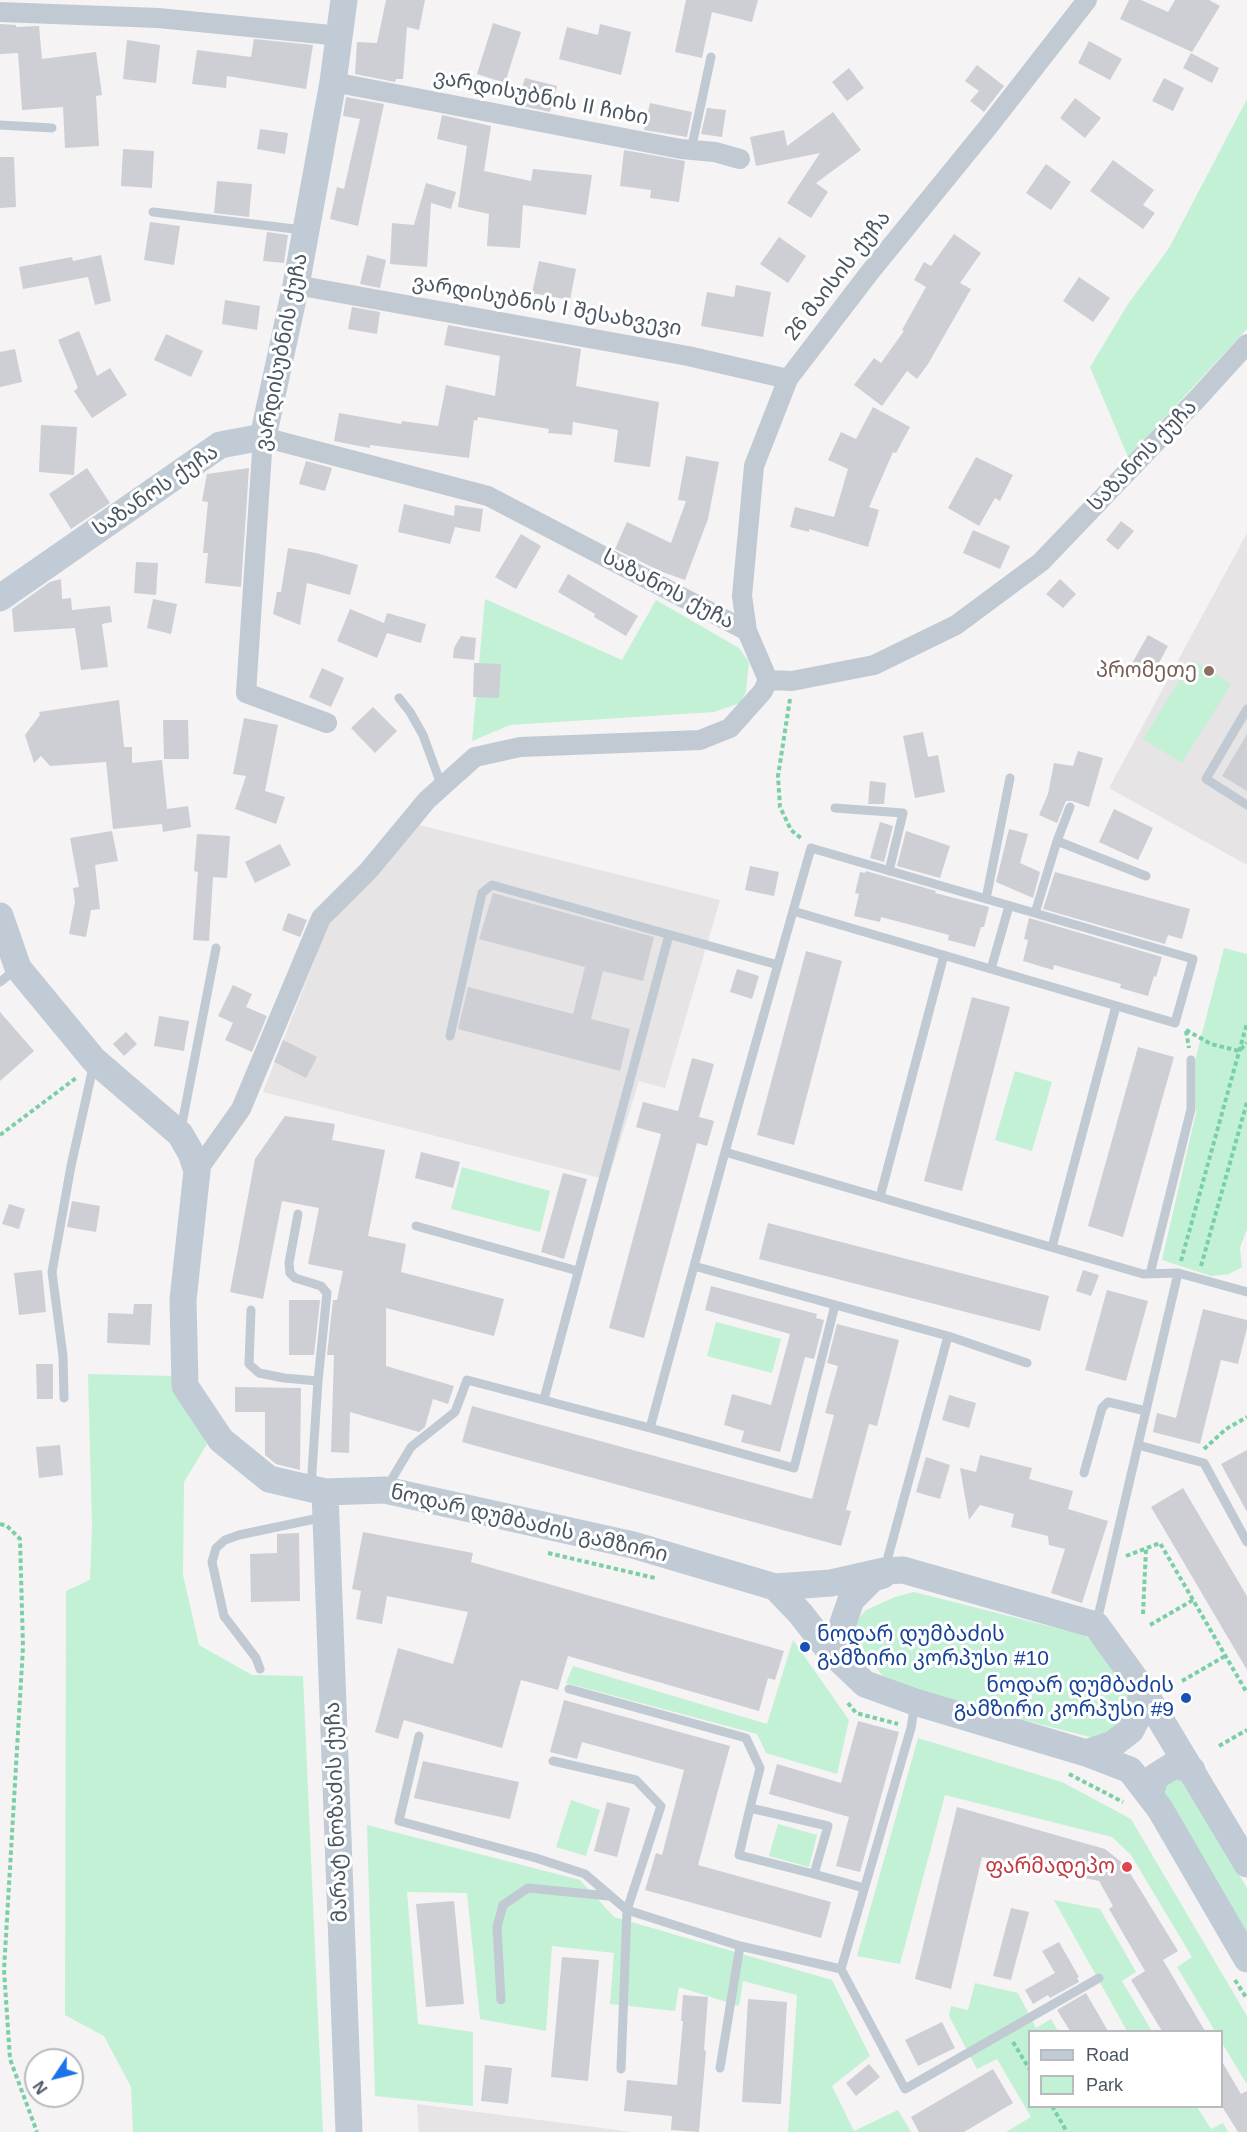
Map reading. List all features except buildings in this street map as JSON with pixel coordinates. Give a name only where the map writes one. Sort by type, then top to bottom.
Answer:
[{"type":"street","name":"ვარდისუბნის ქუჩა","points":[[327,723],[246,693],[263,437],[296,285],[341,36],[344,0]]},
{"type":"street","name":"26 მაისის ქუჩა","points":[[747,631],[742,596],[754,466],[788,379],[870,272],[988,127],[1087,0]]},
{"type":"street","points":[[0,12],[158,18],[341,36]]},
{"type":"street","name":"ვარდისუბნის II ჩიხი","points":[[333,81],[691,150],[716,152],[740,159]]},
{"type":"street","name":"ვარდისუბნის I შესახვევი","points":[[296,285],[688,356],[788,379]]},
{"type":"street","name":"საზანოს ქუჩა","points":[[0,598],[220,445],[263,437],[488,496],[747,631],[768,680],[792,681],[874,665],[956,625],[1041,562],[1247,344]]},
{"type":"street","points":[[197,1171],[241,1109],[321,918],[369,870],[427,800],[476,757],[520,747],[700,740],[730,728],[763,691],[768,680]]},
{"type":"street","name":"ნოდარ დუმბაძის გამზირი","points":[[0,916],[9,975],[94,1060],[180,1134],[191,1153],[197,1171],[183,1300],[185,1386],[221,1440],[269,1479],[321,1499],[385,1490],[633,1545],[775,1587],[831,1583],[893,1570],[1096,1625]]},
{"type":"street","name":"მარატ ნოზაძის ქუჩა","points":[[321,1499],[349,2132]]},
{"type":"street","points":[[865,1684],[846,1659],[841,1629],[851,1599],[873,1578],[893,1570]]},
{"type":"street","name":"ნოდარ დუმბაძის გამზირი","points":[[775,1587],[800,1613],[828,1649],[865,1684],[915,1702],[1086,1753],[1130,1770],[1160,1809],[1247,1959]]},
{"type":"street","points":[[1096,1625],[1141,1687],[1247,1864]]},
{"type":"street","points":[[1086,1753],[1113,1744],[1131,1730],[1141,1710],[1141,1687]]},
{"type":"street","points":[[1150,1796],[1155,1777],[1174,1766],[1192,1770]]},
{"type":"lane","points":[[691,150],[711,57]]},
{"type":"lane","points":[[0,124],[52,128]]},
{"type":"lane","points":[[153,212],[306,230]]},
{"type":"lane","points":[[399,698],[423,735],[442,788]]},
{"type":"lane","points":[[1247,709],[1206,779],[1247,805]]},
{"type":"lane","points":[[986,899],[1010,778]]},
{"type":"lane","points":[[1035,913],[1070,807]]},
{"type":"lane","points":[[835,808],[903,813],[889,871]]},
{"type":"lane","points":[[1057,841],[1146,876]]},
{"type":"lane","points":[[651,1428],[725,1152],[793,911],[811,848],[1193,959],[1174,1023],[793,911]]},
{"type":"lane","points":[[450,1036],[482,893],[492,885],[778,965]]},
{"type":"lane","points":[[990,969],[1009,906]]},
{"type":"lane","points":[[544,1399],[669,935]]},
{"type":"lane","points":[[180,1134],[216,948]]},
{"type":"lane","points":[[880,1197],[944,955]]},
{"type":"lane","points":[[1052,1247],[1116,1006]]},
{"type":"lane","points":[[64,1398],[63,1356],[52,1272],[71,1166],[94,1060]]},
{"type":"lane","points":[[1150,1274],[1191,1109],[1191,1060]]},
{"type":"lane","points":[[725,1152],[1143,1274],[1178,1273],[1247,1292]]},
{"type":"lane","points":[[260,1669],[256,1658],[224,1616],[212,1562],[216,1548],[225,1540],[321,1499],[318,1381],[327,1293],[321,1286],[295,1278],[290,1273],[298,1214]]},
{"type":"lane","points":[[416,1226],[578,1271]]},
{"type":"lane","points":[[694,1266],[948,1336],[1028,1363]]},
{"type":"lane","points":[[1096,1625],[1178,1273]]},
{"type":"lane","points":[[385,1490],[411,1447],[455,1412],[467,1380],[794,1468],[835,1305]]},
{"type":"lane","points":[[251,1310],[249,1364],[259,1373],[318,1381]]},
{"type":"lane","points":[[893,1570],[948,1336]]},
{"type":"lane","points":[[1084,1473],[1102,1408],[1108,1402],[1146,1411]]},
{"type":"lane","points":[[1138,1446],[1204,1463],[1247,1542]]},
{"type":"lane","points":[[569,1689],[746,1738],[760,1768],[739,1854],[864,1888]]},
{"type":"lane","points":[[915,1702],[911,1728],[841,1969],[905,2089],[1099,1978]]},
{"type":"lane","points":[[419,1736],[399,1821],[536,1858],[585,1874],[627,1910],[740,1946],[841,1969]]},
{"type":"lane","points":[[553,1761],[636,1780],[661,1806],[627,1910],[621,2069]]},
{"type":"lane","points":[[750,1808],[828,1826],[814,1874]]},
{"type":"lane","points":[[501,2000],[497,1926],[503,1905],[528,1888],[609,1896]]},
{"type":"lane","points":[[720,2068],[740,1946]]},
{"type":"path","points":[[792,681],[778,776],[780,807],[791,830],[811,848]]},
{"type":"path","points":[[1174,1023],[1211,1044],[1239,1051]]},
{"type":"path","points":[[1178,1273],[1247,1023]]},
{"type":"path","points":[[1239,1051],[1247,1043]]},
{"type":"path","points":[[0,1136],[65,1088],[94,1060]]},
{"type":"path","points":[[1198,1279],[1247,1102]]},
{"type":"path","points":[[1218,1436],[1247,1417]]},
{"type":"path","points":[[0,1524],[7,1526],[20,1539],[23,1647],[4,1970],[10,2059],[37,2132]]},
{"type":"path","points":[[1111,1562],[1160,1543],[1247,1693]]},
{"type":"path","points":[[1143,1614],[1146,1549]]},
{"type":"path","points":[[1150,1625],[1193,1600]]},
{"type":"path","points":[[1182,1681],[1226,1656]]},
{"type":"path","points":[[1219,1746],[1247,1730]]},
{"type":"path","points":[[1006,2031],[1028,2068]]},
{"type":"path","points":[[1053,2108],[1067,2132]]},
{"type":"shaded area","name":"პრომეთე","points":[[1247,533],[1247,865],[1109,788]]},
{"type":"shaded area","points":[[419,825],[720,900],[665,1088],[639,1081],[608,1180],[263,1092],[328,925]]},
{"type":"shaded area","points":[[417,2104],[632,2132],[419,2132]]},
{"type":"green space","points":[[1247,99],[1247,329],[1128,457],[1090,367],[1128,304],[1169,248]]},
{"type":"green space","points":[[485,599],[622,660],[656,600],[739,648],[749,662],[746,692],[740,703],[714,712],[510,725],[472,741]]},
{"type":"green space","points":[[1192,660],[1231,684],[1182,763],[1143,739]]},
{"type":"green space","points":[[1224,948],[1247,954],[1247,1229],[1240,1248],[1242,1267],[1229,1274],[1211,1276],[1162,1260],[1196,1113],[1196,1057]]},
{"type":"green space","points":[[1015,1071],[1052,1082],[1032,1151],[995,1140]]},
{"type":"green space","points":[[462,1167],[550,1191],[540,1232],[451,1209]]},
{"type":"green space","points":[[716,1322],[781,1339],[772,1373],[707,1356]]},
{"type":"green space","points":[[88,1374],[172,1376],[207,1444],[184,1482],[183,1575],[199,1645],[252,1675],[303,1676],[323,2132],[133,2132],[131,2087],[104,2036],[65,2015],[66,1591],[90,1580],[92,1527]]},
{"type":"green space","points":[[914,1592],[1084,1635],[1109,1654],[1123,1678],[1133,1706],[1128,1725],[1102,1740],[901,1689],[882,1675],[853,1636],[855,1622],[866,1610],[895,1597]]},
{"type":"green space","points":[[793,1640],[849,1720],[837,1774],[766,1753],[757,1734],[566,1683],[573,1666],[767,1724]]},
{"type":"green space","points":[[918,1738],[1062,1782],[1131,1819],[1247,2016],[1247,2083],[1223,2045],[1223,2030],[1214,2030],[1177,1967],[1192,1957],[1131,1855],[1112,1837],[945,1795],[900,1964],[857,1956]]},
{"type":"green space","points":[[1183,1778],[1247,1888],[1247,1938],[1162,1790],[1165,1781]]},
{"type":"green space","points":[[571,1800],[600,1810],[586,1856],[556,1847]]},
{"type":"green space","points":[[778,1824],[817,1835],[809,1867],[769,1856]]},
{"type":"green space","points":[[367,1825],[580,1880],[614,1917],[832,1980],[870,2056],[832,2086],[854,2131],[898,2110],[911,2132],[788,2132],[797,1995],[743,1981],[739,2006],[679,1987],[675,2011],[610,2004],[614,1953],[552,1946],[546,2031],[480,2019],[467,1893],[407,1892],[418,2024],[473,2032],[473,2106],[375,2096]]},
{"type":"green space","points":[[1054,1900],[1100,1909],[1136,1972],[1122,1981],[1151,2030],[1126,2030]]},
{"type":"green space","points":[[975,1983],[1018,1993],[1036,2028],[1051,2019],[1057,2030],[1028,2030],[1028,2108],[1198,2108],[1211,2129],[1223,2123],[1228,2132],[1006,2132],[1031,2117],[997,2059],[977,2069],[949,2016],[951,2006],[968,2010]]},
{"type":"place","name":"პრომეთე","points":[[1209,671]]},
{"type":"place","name":"ნოდარ დუმბაძის გამზირი კორპუსი #10","points":[[805,1647]]},
{"type":"place","name":"ნოდარ დუმბაძის გამზირი კორპუსი #9","points":[[1186,1698]]},
{"type":"place","name":"ფარმადეპო","points":[[1127,1867]]}]
